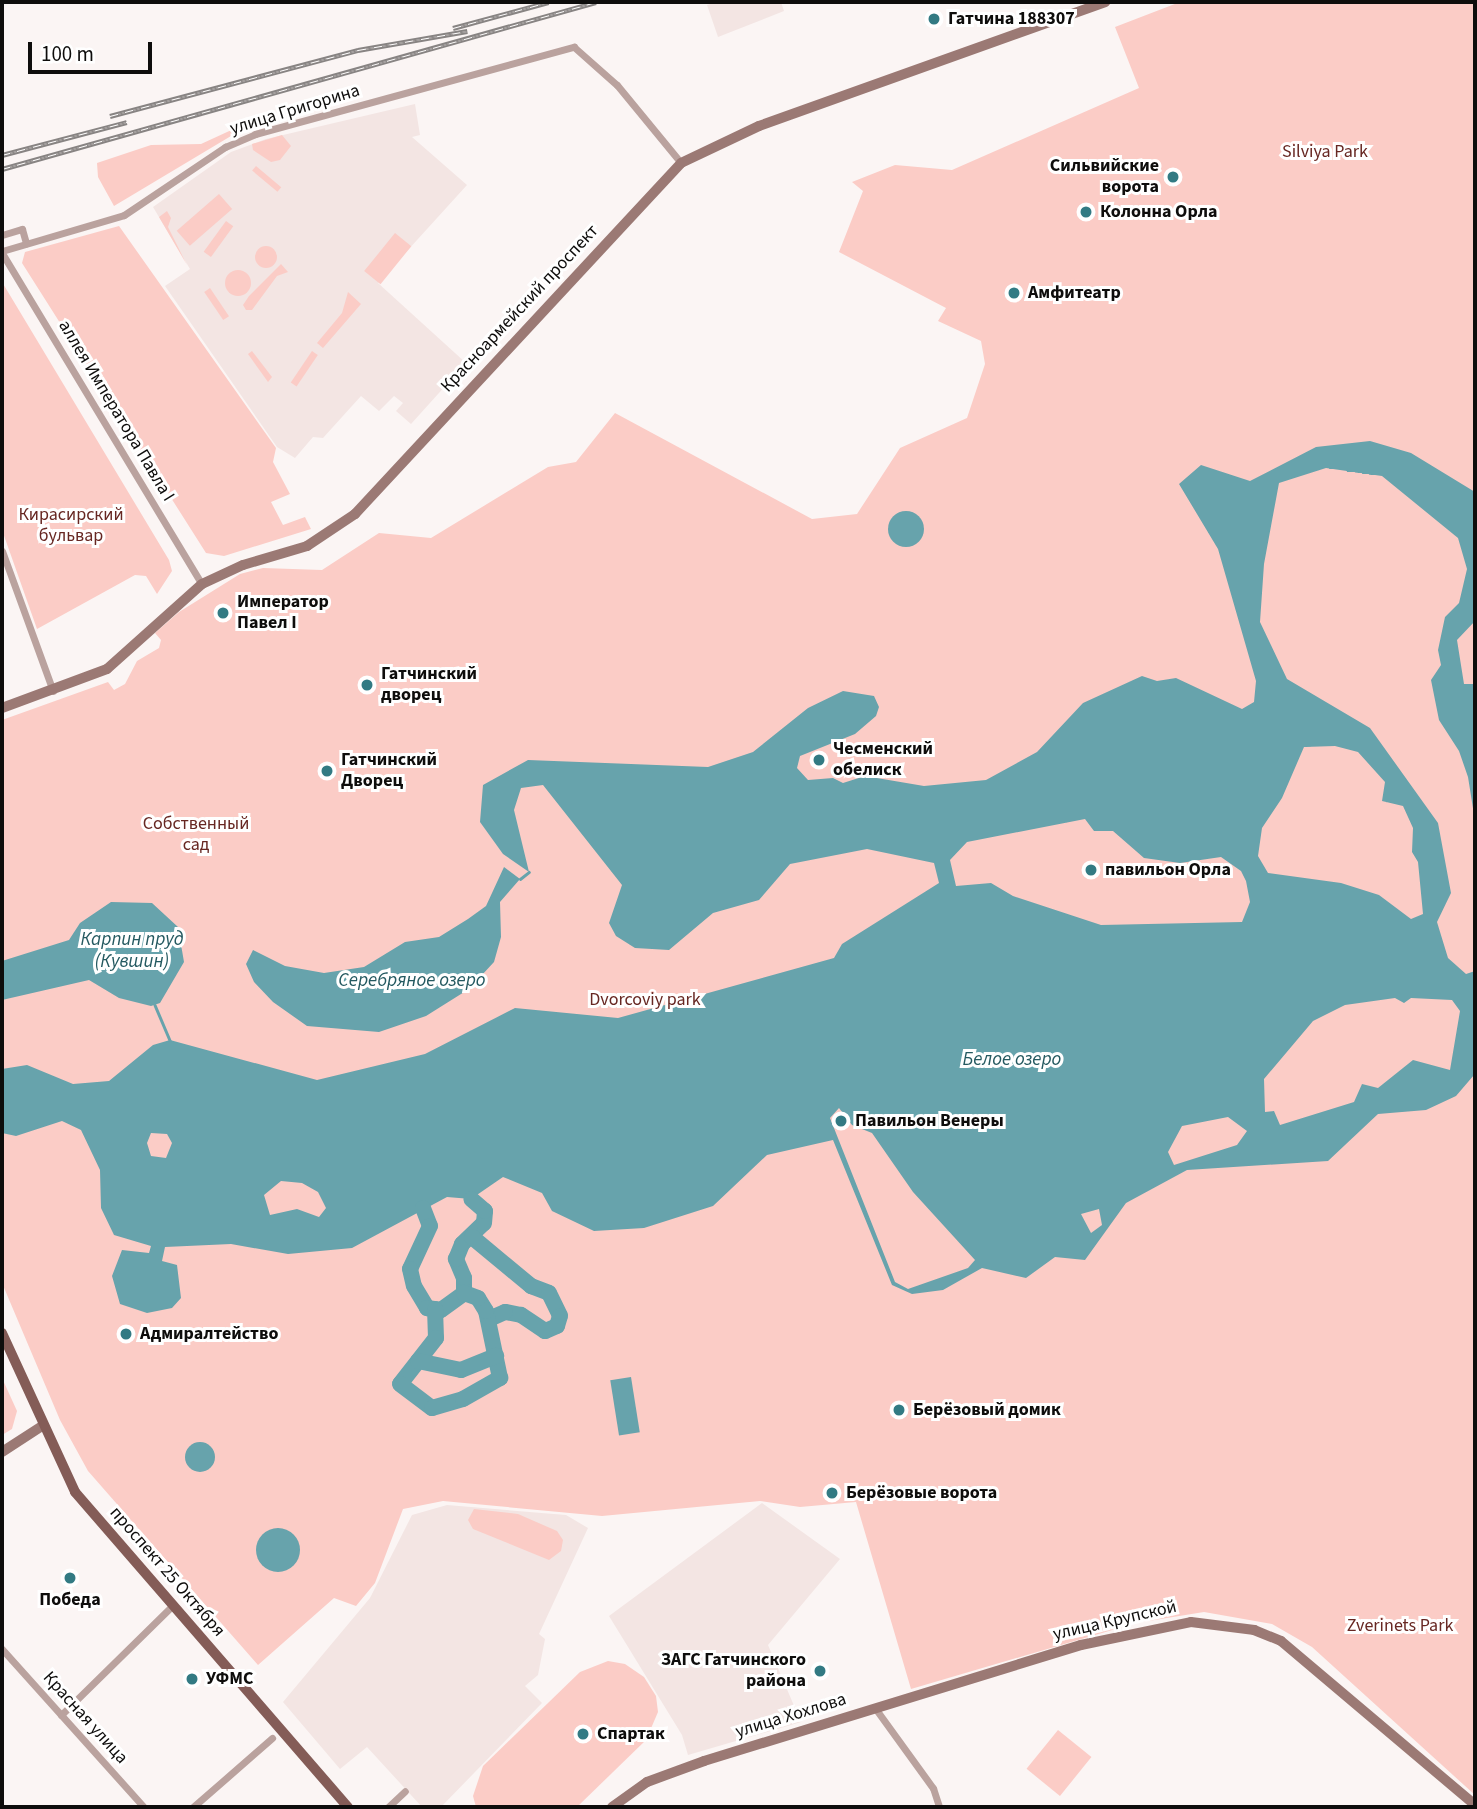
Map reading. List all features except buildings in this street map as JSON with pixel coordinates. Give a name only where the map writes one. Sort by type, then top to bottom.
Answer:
[{"type":"main road","name":"Красноармейский проспект","points":[[2,708],[53,691],[107,668],[202,584],[243,565],[307,547],[355,514],[681,163],[759,126],[1106,2]]},
{"type":"main road","name":"проспект 25 Октября","points":[[2,1333],[42,1426],[75,1492],[348,1807]]},
{"type":"main road","points":[[2,1452],[42,1426]]},
{"type":"main road","name":"улица Крупской","points":[[876,1708],[1092,1642],[1169,1624],[1216,1623],[1254,1630],[1296,1651],[1475,1805]]},
{"type":"main road","name":"улица Хохлова","points":[[612,1807],[659,1777],[876,1708]]},
{"type":"street","name":"улица Григорина","points":[[2,252],[124,215],[225,147],[255,134],[574,47],[617,85],[681,163]]},
{"type":"street","points":[[2,235],[22,229],[26,243]]},
{"type":"street","name":"аллея Императора Павла I","points":[[2,252],[202,584]]},
{"type":"street","points":[[2,551],[53,691]]},
{"type":"street","points":[[61,1715],[173,1605]]},
{"type":"street","name":"Красная улица","points":[[2,1649],[144,1807]]},
{"type":"street","points":[[876,1708],[933,1788],[939,1807]]},
{"type":"street","points":[[192,1807],[272,1738]]},
{"type":"street","points":[[388,1807],[405,1791]]},
{"type":"shaded area","points":[[716,2],[781,2],[784,11],[718,37],[707,5]]},
{"type":"shaded area","points":[[415,104],[420,135],[412,137],[467,185],[378,283],[466,363],[411,424],[396,411],[403,403],[394,396],[379,411],[361,396],[323,438],[313,437],[295,458],[277,447],[165,286],[190,269],[153,207],[231,152],[266,139]]},
{"type":"shaded area","points":[[762,1503],[840,1559],[768,1645],[801,1722],[688,1755],[682,1735],[609,1616]]},
{"type":"shaded area","points":[[447,1505],[566,1515],[588,1528],[539,1634],[545,1639],[538,1675],[525,1686],[542,1703],[441,1807],[422,1807],[367,1747],[340,1769],[283,1702],[370,1598],[412,1515]]},
{"type":"green space","name":"Dvorcoviy park","points":[[1180,2],[1475,2],[1475,1795],[1312,1647],[1272,1624],[1204,1612],[1136,1623],[911,1689],[856,1502],[800,1507],[760,1501],[602,1516],[443,1501],[403,1509],[375,1583],[356,1606],[334,1598],[258,1665],[88,1471],[60,1420],[2,1283],[2,720],[108,682],[114,690],[125,684],[137,661],[159,648],[161,640],[155,633],[179,612],[240,574],[263,568],[322,570],[379,533],[431,538],[548,467],[576,462],[615,413],[812,519],[857,514],[900,448],[967,418],[985,364],[981,341],[938,321],[946,308],[839,252],[863,191],[852,182],[895,165],[952,170],[1139,88],[1115,27]]},
{"type":"green space","points":[[251,121],[254,129],[231,136],[114,206],[98,177],[97,163],[151,145],[201,144]]},
{"type":"green space","points":[[282,135],[291,146],[280,160],[271,162],[253,150],[252,144]]},
{"type":"green space","points":[[256,166],[281,187],[277,192],[252,171]]},
{"type":"green space","points":[[219,194],[232,209],[190,246],[177,231]]},
{"type":"green space","points":[[167,211],[171,218],[168,227],[187,265],[159,217]]},
{"type":"green space","points":[[226,221],[233,226],[211,257],[204,252]]},
{"type":"green space","points":[[119,226],[276,448],[273,462],[290,494],[271,502],[283,525],[305,517],[311,529],[224,556],[206,553],[22,263],[25,252]]},
{"type":"green space","points":[[395,233],[411,246],[380,284],[364,271]]},
{"type":"green space","points":[[262,246],[270,246],[277,253],[277,261],[270,268],[262,268],[255,261],[255,253]]},
{"type":"green space","points":[[281,264],[288,272],[277,276],[252,310],[246,310],[243,305],[249,296]]},
{"type":"green space","points":[[238,270],[247,274],[251,283],[247,292],[238,296],[229,292],[225,283],[229,274]]},
{"type":"green space","name":"Кирасирский бульвар","points":[[2,282],[169,560],[172,571],[157,594],[146,576],[135,575],[37,629],[2,530]]},
{"type":"green space","points":[[210,288],[229,316],[223,320],[204,292]]},
{"type":"green space","points":[[348,292],[361,304],[323,348],[317,343],[342,313]]},
{"type":"green space","points":[[252,351],[272,377],[268,382],[248,354]]},
{"type":"green space","points":[[312,351],[318,355],[297,386],[291,383]]},
{"type":"green space","points":[[2,1378],[17,1411],[12,1429],[2,1435]]},
{"type":"green space","points":[[474,1509],[518,1514],[557,1531],[563,1540],[561,1551],[549,1560],[473,1529],[468,1520]]},
{"type":"green space","name":"Спартак","points":[[608,1661],[625,1664],[644,1677],[656,1696],[658,1712],[646,1740],[577,1807],[476,1807],[473,1796],[483,1766],[580,1672]]},
{"type":"green space","points":[[1058,1730],[1091,1757],[1060,1796],[1027,1769]]},
{"type":"water","name":"Белое озеро","points":[[1370,441],[1411,453],[1475,492],[1475,621],[1457,640],[1464,684],[1475,684],[1475,821],[1468,777],[1459,751],[1439,720],[1431,680],[1441,665],[1438,650],[1445,617],[1459,603],[1467,569],[1458,538],[1382,476],[1326,468],[1279,483],[1264,564],[1260,622],[1287,679],[1370,728],[1438,823],[1451,893],[1437,922],[1448,958],[1466,974],[1475,971],[1474,1075],[1456,1096],[1426,1110],[1378,1114],[1328,1161],[1187,1170],[1126,1203],[1085,1260],[1055,1257],[1026,1278],[982,1268],[943,1290],[912,1294],[892,1285],[833,1140],[767,1155],[713,1206],[644,1228],[594,1231],[552,1211],[542,1193],[503,1177],[471,1199],[447,1197],[352,1248],[288,1254],[231,1244],[165,1247],[162,1261],[177,1265],[181,1298],[172,1308],[147,1313],[120,1304],[112,1276],[122,1250],[149,1253],[151,1246],[114,1235],[101,1208],[100,1170],[81,1130],[62,1121],[16,1136],[2,1133],[2,1069],[27,1065],[73,1084],[109,1081],[153,1045],[170,1040],[317,1080],[425,1054],[515,1008],[618,1018],[834,958],[842,944],[939,883],[934,863],[867,849],[790,864],[759,900],[713,913],[669,950],[635,948],[616,936],[609,923],[622,885],[543,785],[521,788],[514,810],[529,872],[503,854],[480,822],[483,785],[528,760],[708,767],[753,752],[808,708],[843,691],[874,696],[879,707],[876,716],[855,734],[800,756],[797,768],[808,780],[833,778],[843,783],[865,776],[924,786],[986,780],[1037,752],[1083,703],[1142,676],[1157,681],[1176,678],[1242,709],[1254,702],[1256,681],[1218,549],[1179,484],[1201,465],[1250,481],[1316,447]],"holes":[[[1335,746],[1358,752],[1385,782],[1382,801],[1403,806],[1413,828],[1412,852],[1418,862],[1423,914],[1411,919],[1379,895],[1341,883],[1268,873],[1258,856],[1262,828],[1282,798],[1304,747]],[[1085,819],[1094,831],[1113,831],[1144,858],[1180,863],[1221,857],[1241,871],[1250,902],[1242,922],[1101,925],[1013,896],[991,883],[956,886],[950,860],[967,842]],[[1395,998],[1404,1003],[1411,998],[1452,1000],[1460,1011],[1450,1070],[1413,1060],[1378,1088],[1362,1084],[1354,1102],[1280,1125],[1274,1111],[1265,1112],[1264,1079],[1313,1021],[1345,1005]],[[839,1108],[852,1125],[872,1133],[913,1192],[975,1260],[968,1268],[908,1289],[895,1282],[830,1118]],[[1228,1117],[1247,1131],[1237,1145],[1174,1165],[1168,1152],[1182,1126]],[[151,1133],[167,1134],[172,1143],[166,1158],[151,1156],[147,1143]],[[281,1181],[302,1183],[318,1192],[326,1208],[319,1217],[297,1209],[270,1215],[264,1195]],[[1099,1209],[1102,1225],[1091,1233],[1081,1214]]]},
{"type":"water","points":[[906,511],[919,516],[924,529],[919,542],[906,547],[893,542],[888,529],[893,516]]},
{"type":"water","name":"Серебряное озеро","points":[[504,867],[520,879],[500,902],[501,937],[494,962],[469,989],[426,1016],[379,1032],[307,1026],[273,1002],[254,982],[246,964],[253,950],[285,966],[324,973],[364,967],[405,942],[439,937],[468,919],[486,906]]},
{"type":"water","name":"Карпин пруд (Кувшин)","points":[[111,902],[152,903],[178,927],[184,962],[160,1003],[151,1006],[119,998],[89,980],[2,1000],[2,961],[69,940],[80,923]]},
{"type":"water","points":[[631,1377],[640,1432],[619,1436],[610,1380]]},
{"type":"water","points":[[200,1442],[211,1446],[215,1457],[211,1468],[200,1472],[189,1468],[185,1457],[189,1446]]},
{"type":"water","points":[[278,1528],[287,1529],[294,1534],[299,1541],[299,1559],[294,1566],[287,1571],[278,1572],[269,1571],[262,1566],[257,1559],[256,1550],[257,1541],[262,1534],[269,1529]]},
{"type":"waterway","points":[[520,879],[529,872]]},
{"type":"waterway","points":[[155,1005],[170,1040]]},
{"type":"waterway","points":[[423,1208],[430,1226],[410,1269],[414,1286],[427,1308],[441,1310],[464,1293],[464,1278],[456,1259],[462,1244],[484,1223],[485,1211],[471,1199]]},
{"type":"waterway","points":[[472,1237],[531,1286],[549,1293],[560,1316],[557,1326],[545,1331],[521,1315],[505,1312],[489,1319]]},
{"type":"waterway","points":[[435,1309],[436,1338],[400,1384],[432,1408],[463,1399],[500,1378],[486,1311],[478,1298],[464,1293]]},
{"type":"waterway","points":[[418,1361],[461,1370],[496,1356]]},
{"type":"railway","points":[[453,28],[549,2]]},
{"type":"railway","points":[[2,169],[596,2]]},
{"type":"railway","points":[[110,116],[358,50],[467,31]]},
{"type":"railway","points":[[2,155],[127,122]]},
{"type":"place","name":"Гатчина 188307","points":[[934,19]]},
{"type":"place","name":"Сильвийские ворота","points":[[1173,177]]},
{"type":"place","name":"Колонна Орла","points":[[1086,212]]},
{"type":"place","name":"Амфитеатр","points":[[1014,293]]},
{"type":"place","name":"Император Павел I","points":[[223,613]]},
{"type":"place","name":"Гатчинский дворец","points":[[367,685]]},
{"type":"place","name":"Чесменский обелиск","points":[[819,760]]},
{"type":"place","name":"Гатчинский Дворец","points":[[327,771]]},
{"type":"place","name":"павильон Орла","points":[[1091,870]]},
{"type":"place","name":"Павильон Венеры","points":[[841,1121]]},
{"type":"place","name":"Адмиралтейство","points":[[126,1334]]},
{"type":"place","name":"Берёзовый домик","points":[[899,1410]]},
{"type":"place","name":"Берёзовые ворота","points":[[832,1493]]},
{"type":"place","name":"Победа","points":[[70,1578]]},
{"type":"place","name":"ЗАГС Гатчинского района","points":[[820,1671]]},
{"type":"place","name":"УФМС","points":[[192,1679]]},
{"type":"place","name":"Спартак","points":[[583,1734]]},
{"type":"park label","name":"Silviya Park","points":[[1325,152]]},
{"type":"park label","name":"Собственный сад","points":[[196,835]]},
{"type":"park label","name":"Zverinets Park","points":[[1400,1626]]}]
